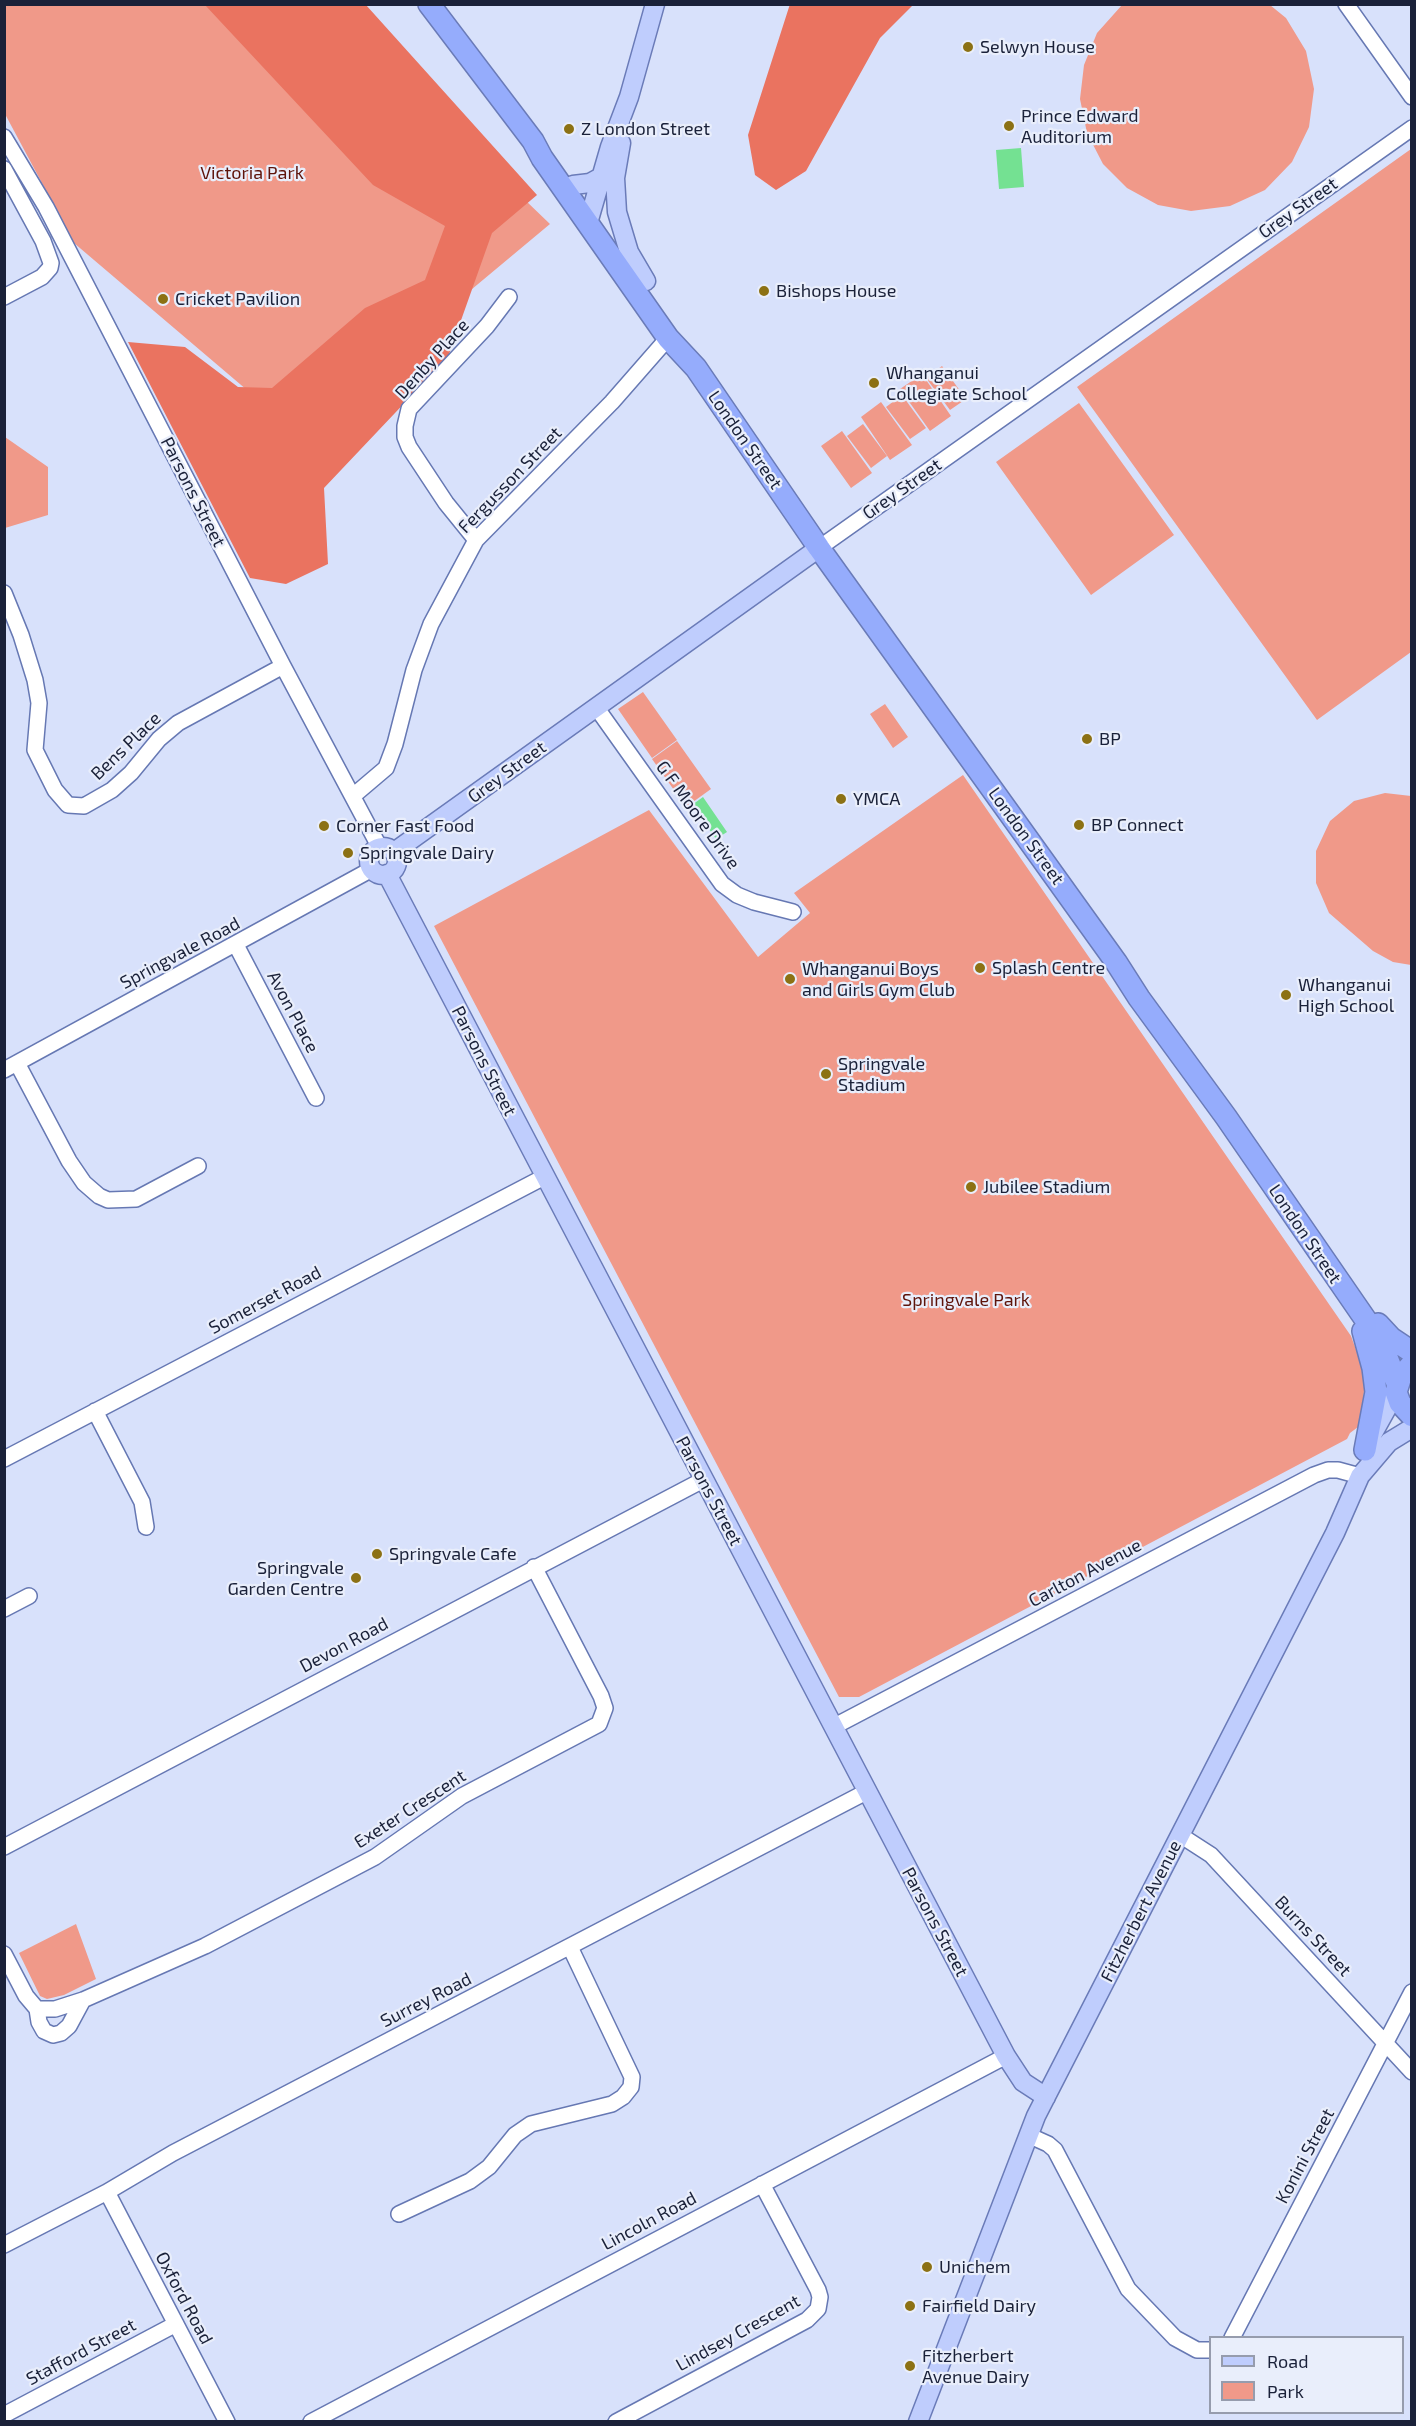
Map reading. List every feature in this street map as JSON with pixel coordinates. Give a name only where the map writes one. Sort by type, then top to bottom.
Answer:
[{"type":"highway","name":"London Street","points":[[429,4],[533,141],[542,158],[646,281],[678,330],[696,368]]},
{"type":"highway","name":"London Street","points":[[533,141],[548,152],[573,185],[590,216],[668,338],[696,368],[819,548],[1116,962],[1139,999],[1226,1117],[1380,1342],[1397,1388],[1400,1403],[1412,1416]]},
{"type":"highway","name":"London Street","points":[[1354,1305],[1391,1338],[1412,1352]]},
{"type":"highway","points":[[1354,1305],[1368,1344],[1376,1392],[1365,1450]]},
{"type":"highway","points":[[1397,1388],[1412,1364]]},
{"type":"main road","points":[[590,216],[655,4]]},
{"type":"main road","points":[[628,97],[616,171],[615,194],[623,235],[646,281]]},
{"type":"main road","points":[[573,185],[590,183],[601,177]]},
{"type":"main road","name":"Grey Street","points":[[387,850],[596,707],[819,548]]},
{"type":"main road","points":[[380,872],[397,865],[387,850]]},
{"type":"main road","name":"Parsons Street","points":[[380,872],[544,1177],[1006,2056],[1023,2082],[1046,2097]]},
{"type":"main road","points":[[1360,1476],[1365,1450],[1397,1388]]},
{"type":"main road","name":"Fitzherbert Avenue","points":[[918,2421],[1028,2135],[1046,2097],[1335,1533],[1360,1476],[1389,1442],[1412,1428]]},
{"type":"street","points":[[1346,4],[1412,97]]},
{"type":"street","name":"Grey Street","points":[[819,548],[1412,128]]},
{"type":"street","name":"Parsons Street","points":[[4,137],[46,207],[283,666],[353,795],[387,850]]},
{"type":"street","points":[[4,169],[43,241],[51,263],[46,274],[4,297]]},
{"type":"street","name":"Denby Place","points":[[476,540],[446,502],[409,447],[405,437],[405,426],[410,409],[487,326],[509,297]]},
{"type":"street","name":"Fergusson Street","points":[[353,795],[386,768],[395,744],[414,670],[431,624],[476,540],[612,402],[668,338]]},
{"type":"street","name":"Bens Place","points":[[4,593],[21,635],[35,681],[39,703],[35,750],[55,790],[68,805],[84,806],[112,790],[131,773],[159,739],[178,723],[283,666]]},
{"type":"street","name":"G F Moore Drive","points":[[596,707],[722,884],[737,895],[754,902],[793,912]]},
{"type":"street","name":"Springvale Road","points":[[11,1066],[236,945],[380,872]]},
{"type":"street","name":"Avon Place","points":[[236,945],[316,1098]]},
{"type":"street","points":[[11,1066],[69,1161],[84,1183],[99,1196],[108,1200],[136,1199],[198,1166]]},
{"type":"street","name":"Somerset Road","points":[[4,1459],[544,1177]]},
{"type":"street","points":[[95,1411],[142,1502],[146,1527]]},
{"type":"street","name":"Carlton Avenue","points":[[833,1728],[1314,1475],[1336,1470],[1360,1476]]},
{"type":"street","name":"Devon Road","points":[[4,1847],[703,1480]]},
{"type":"street","name":"Exeter Crescent","points":[[37,2009],[55,2010],[83,2000],[205,1946],[375,1857],[462,1796],[599,1724],[605,1708],[601,1696],[534,1568]]},
{"type":"street","points":[[4,1609],[29,1596]]},
{"type":"street","name":"Surrey Road","points":[[4,2245],[107,2192],[173,2153],[866,1792]]},
{"type":"street","name":"Burns Street","points":[[1180,1835],[1211,1855],[1412,2072]]},
{"type":"street","points":[[399,2214],[470,2181],[489,2167],[515,2135],[531,2124],[612,2104],[623,2097],[631,2087],[632,2077],[570,1947]]},
{"type":"street","points":[[4,1954],[26,1996],[37,2009],[39,2022],[44,2031],[53,2035],[62,2033],[69,2026],[83,2000]]},
{"type":"street","name":"Konini Street","points":[[1233,2336],[1412,1992]]},
{"type":"street","name":"Lincoln Road","points":[[311,2421],[1006,2056]]},
{"type":"street","points":[[1028,2135],[1048,2144],[1055,2150],[1128,2289],[1175,2338],[1197,2350],[1209,2350]]},
{"type":"street","name":"Lindsey Crescent","points":[[616,2421],[807,2320],[818,2309],[820,2297],[818,2289],[762,2184]]},
{"type":"street","name":"Oxford Road","points":[[107,2192],[227,2421]]},
{"type":"street","name":"Stafford Street","points":[[4,2415],[176,2324]]},
{"type":"green space","name":"Victoria Park","points":[[4,5],[324,5],[550,224],[363,380],[254,396],[74,243],[5,114]]},
{"type":"green space","points":[[1122,5],[1270,5],[1286,18],[1306,51],[1314,89],[1309,127],[1292,162],[1265,190],[1230,206],[1191,211],[1158,205],[1127,188],[1103,164],[1087,133],[1080,99],[1084,65],[1097,33]]},
{"type":"green space","points":[[1411,149],[1411,652],[1317,720],[1077,387]]},
{"type":"green space","points":[[942,366],[966,399],[950,410],[926,378]]},
{"type":"green space","points":[[922,374],[951,416],[930,431],[900,389]]},
{"type":"green space","points":[[902,395],[926,428],[910,439],[886,407]]},
{"type":"green space","points":[[881,402],[912,445],[890,460],[861,417]]},
{"type":"green space","points":[[1079,403],[1174,535],[1091,595],[996,462]]},
{"type":"green space","points":[[863,424],[887,456],[871,468],[847,436]]},
{"type":"green space","points":[[842,431],[872,473],[851,488],[821,446]]},
{"type":"green space","points":[[5,437],[48,467],[48,515],[5,528]]},
{"type":"green space","points":[[643,692],[677,740],[652,758],[618,709]]},
{"type":"green space","points":[[885,704],[908,737],[893,748],[870,714]]},
{"type":"green space","points":[[677,741],[711,789],[686,807],[652,759]]},
{"type":"green space","name":"Springvale Park","points":[[963,775],[1351,1336],[1365,1374],[1362,1424],[1350,1433],[1347,1439],[859,1697],[839,1697],[434,926],[649,810],[758,957],[810,913],[794,893]]},
{"type":"green space","points":[[1385,793],[1411,796],[1411,965],[1393,962],[1373,951],[1329,913],[1316,883],[1316,851],[1330,821],[1354,801]]},
{"type":"green space","points":[[76,1924],[96,1979],[64,1995],[47,1999],[40,1996],[19,1953]]},
{"type":"shaded area","points":[[790,4],[913,5],[880,38],[806,171],[776,190],[755,175],[748,135]]},
{"type":"shaded area","points":[[205,5],[366,5],[537,195],[492,233],[448,357],[324,488],[328,564],[286,584],[250,578],[128,342],[185,347],[238,387],[272,388],[365,308],[425,280],[445,226],[373,185]]},
{"type":"shaded area","points":[[1021,148],[1024,187],[999,189],[996,150]]},
{"type":"shaded area","points":[[703,797],[727,832],[716,839],[692,805]]},
{"type":"place","name":"Selwyn House","points":[[968,47]]},
{"type":"place","name":"Prince Edward Auditorium","points":[[1009,126]]},
{"type":"place","name":"Z London Street","points":[[569,129]]},
{"type":"place","name":"Bishops House","points":[[764,291]]},
{"type":"place","name":"Cricket Pavilion","points":[[163,299]]},
{"type":"place","name":"Whanganui Collegiate School","points":[[874,383]]},
{"type":"place","name":"BP","points":[[1087,739]]},
{"type":"place","name":"YMCA","points":[[841,799]]},
{"type":"place","name":"BP Connect","points":[[1079,825]]},
{"type":"place","name":"Corner Fast Food","points":[[324,826]]},
{"type":"place","name":"Springvale Dairy","points":[[348,853]]},
{"type":"place","name":"Splash Centre","points":[[980,968]]},
{"type":"place","name":"Whanganui Boys and Girls Gym Club","points":[[790,979]]},
{"type":"place","name":"Whanganui High School","points":[[1286,995]]},
{"type":"place","name":"Springvale Stadium","points":[[826,1074]]},
{"type":"place","name":"Jubilee Stadium","points":[[971,1187]]},
{"type":"place","name":"Springvale Cafe","points":[[377,1554]]},
{"type":"place","name":"Springvale Garden Centre","points":[[356,1578]]},
{"type":"place","name":"Unichem","points":[[927,2267]]},
{"type":"place","name":"Fairfield Dairy","points":[[910,2306]]},
{"type":"place","name":"Fitzherbert Avenue Dairy","points":[[910,2366]]}]
